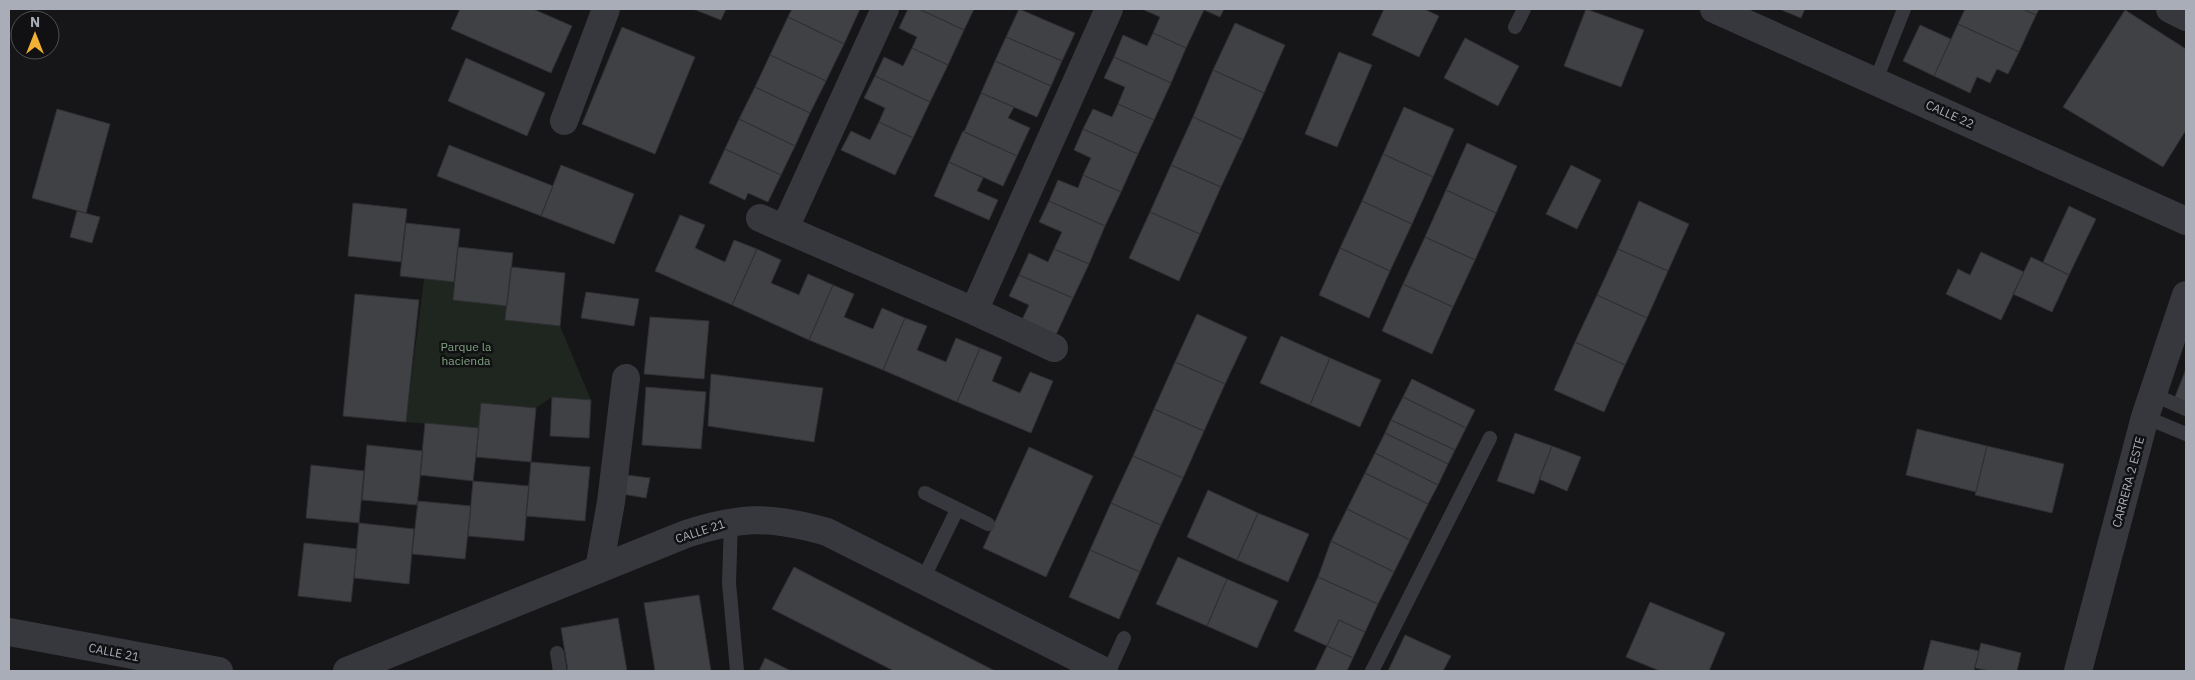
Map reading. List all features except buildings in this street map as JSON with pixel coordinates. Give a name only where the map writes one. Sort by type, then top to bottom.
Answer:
[{"type":"street","points":[[564,121],[606,9]]},
{"type":"street","points":[[785,228],[886,9]]},
{"type":"street","points":[[974,311],[1109,9]]},
{"type":"street","name":"CALLE 22","points":[[1714,9],[1876,80],[2186,221]]},
{"type":"street","points":[[2170,9],[2186,17]]},
{"type":"street","points":[[760,218],[1054,348]]},
{"type":"street","name":"CARRERA 2 ESTE","points":[[2078,671],[2148,406],[2186,295]]},
{"type":"street","points":[[599,569],[611,502],[626,378]]},
{"type":"street","name":"CALLE 21","points":[[347,671],[686,534],[731,521],[755,519],[792,522],[827,532],[1095,669]]},
{"type":"street","name":"CALLE 21","points":[[9,632],[219,671]]},
{"type":"lane","points":[[1515,27],[1524,9]]},
{"type":"lane","points":[[1876,80],[1904,9]]},
{"type":"lane","points":[[2148,406],[2186,409]]},
{"type":"lane","points":[[2148,406],[2186,434]]},
{"type":"lane","points":[[1372,671],[1490,438]]},
{"type":"lane","points":[[925,493],[988,524]]},
{"type":"lane","points":[[922,580],[957,510]]},
{"type":"lane","points":[[731,521],[729,583],[737,671]]},
{"type":"lane","points":[[1095,669],[1124,638]]},
{"type":"lane","points":[[557,653],[560,671]]},
{"type":"green space","name":"Parque la hacienda","points":[[424,279],[454,282],[453,300],[507,306],[506,320],[560,326],[591,400],[552,397],[536,408],[481,403],[479,428],[406,422]]}]
